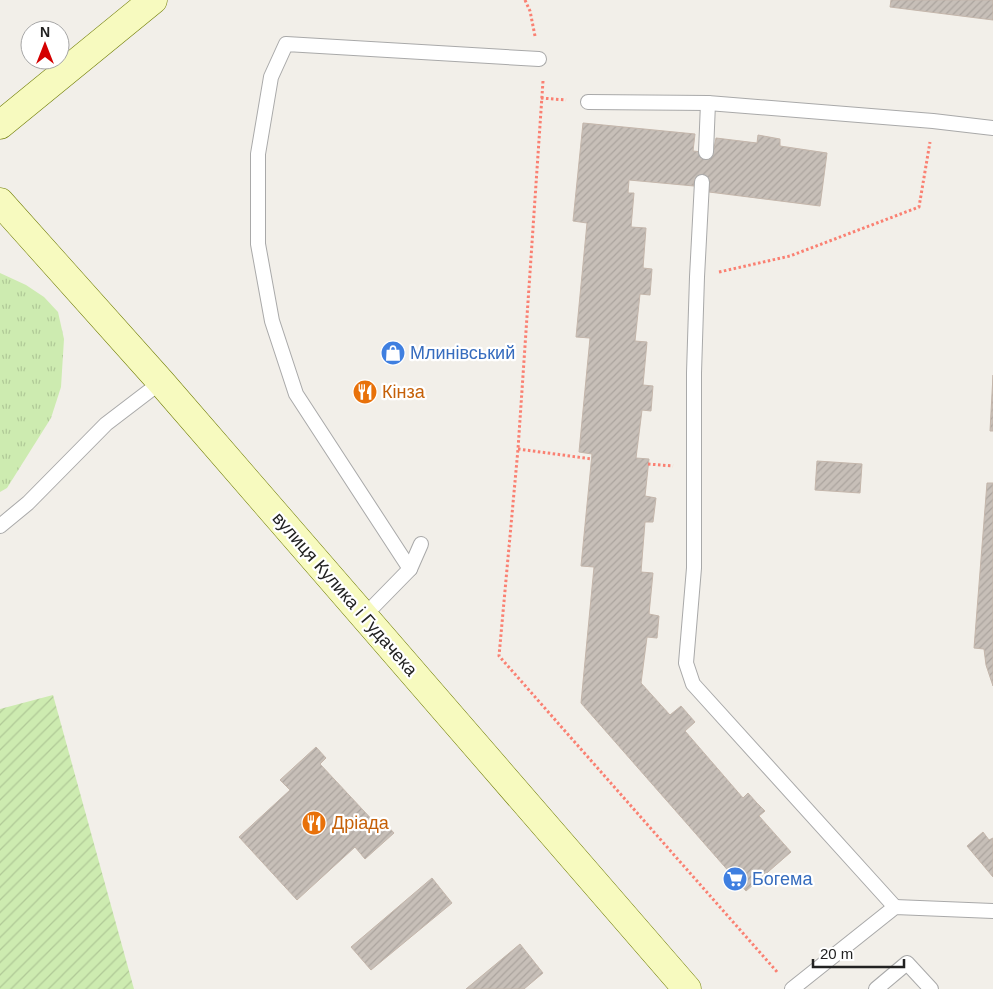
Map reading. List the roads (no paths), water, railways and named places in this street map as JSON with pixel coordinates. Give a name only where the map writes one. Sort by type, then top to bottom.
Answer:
[{"type":"main road","points":[[0,125],[153,0]]},
{"type":"main road","name":"вулиця Кулика і Гудачека","points":[[0,202],[161,382],[687,989]]},
{"type":"lane","points":[[410,569],[296,394],[272,321],[258,244],[258,154],[271,77],[286,44],[539,59]]},
{"type":"lane","points":[[588,102],[708,103],[933,121],[993,128]]},
{"type":"lane","points":[[706,152],[708,103]]},
{"type":"lane","points":[[702,182],[694,373],[694,568],[686,663],[692,684],[895,908]]},
{"type":"lane","points":[[0,526],[28,503],[106,424],[161,382]]},
{"type":"lane","points":[[364,616],[410,569],[420,544]]},
{"type":"lane","points":[[792,989],[895,908],[993,911]]},
{"type":"lane","points":[[876,989],[907,964],[931,989]]},
{"type":"place","name":"Млинівський","points":[[393,353]]},
{"type":"place","name":"Кінза","points":[[365,392]]},
{"type":"place","name":"Дріада","points":[[314,823]]},
{"type":"place","name":"Богема","points":[[735,879]]}]
